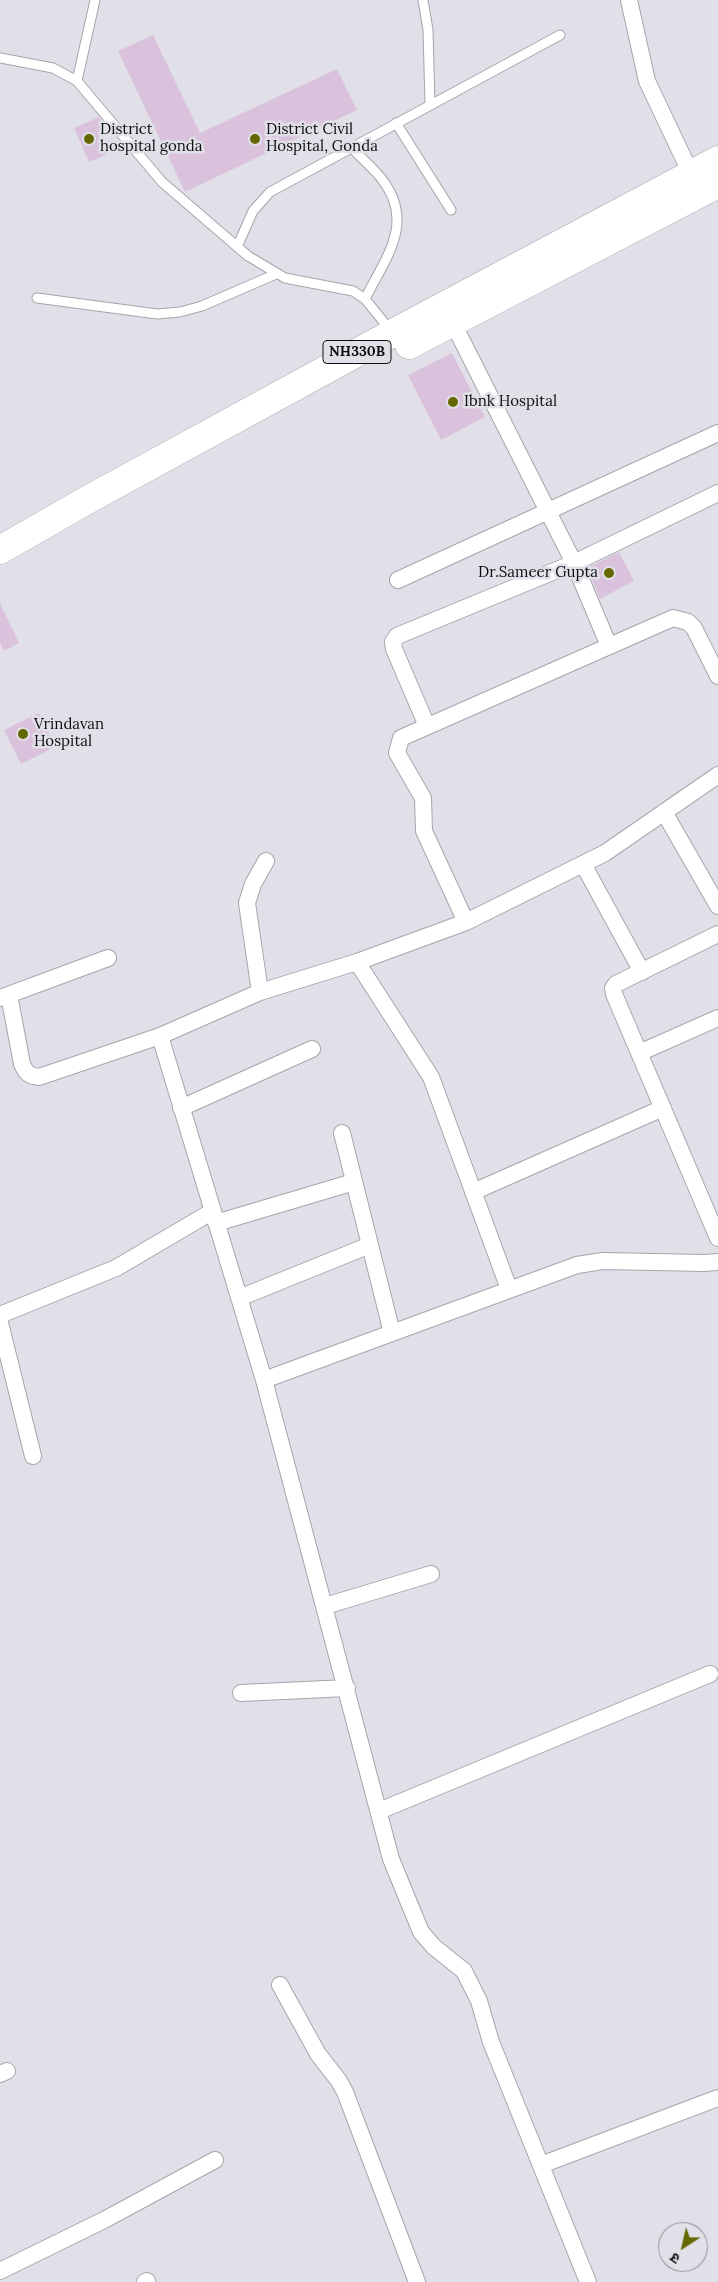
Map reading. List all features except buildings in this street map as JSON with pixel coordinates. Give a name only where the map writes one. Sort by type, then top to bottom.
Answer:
[{"type":"highway","name":"NH330B","points":[[0,550],[89,499],[393,333],[691,174],[717,180]]},
{"type":"highway","name":"NH330B","points":[[0,567],[125,493],[245,429],[453,323],[717,180]]},
{"type":"street","points":[[629,0],[647,80],[691,174]]},
{"type":"street","points":[[453,323],[574,564],[609,646]]},
{"type":"street","points":[[398,580],[718,433]]},
{"type":"street","points":[[427,726],[394,649],[393,642],[397,636],[574,564],[718,492]]},
{"type":"street","points":[[466,922],[424,831],[423,798],[397,753],[401,738],[672,618],[680,619],[694,628],[718,676]]},
{"type":"street","points":[[108,958],[4,997],[22,1064],[25,1072],[31,1077],[39,1077],[160,1036],[260,992],[357,962],[466,922],[605,852],[718,775]]},
{"type":"street","points":[[664,812],[718,906]]},
{"type":"street","points":[[260,992],[247,903],[253,884],[266,860]]},
{"type":"street","points":[[583,864],[642,972]]},
{"type":"street","points":[[718,934],[616,984],[613,988],[718,1238]]},
{"type":"street","points":[[357,962],[431,1077],[509,1289]]},
{"type":"street","points":[[639,1053],[718,1018]]},
{"type":"street","points":[[160,1036],[264,1380],[380,1811],[391,1859],[421,1932],[434,1947],[461,1968],[482,2006],[491,2042],[588,2282]]},
{"type":"street","points":[[181,1108],[312,1049]]},
{"type":"street","points":[[473,1192],[663,1108]]},
{"type":"street","points":[[342,1133],[392,1332]]},
{"type":"street","points":[[0,1315],[116,1268],[214,1217],[354,1182]]},
{"type":"street","points":[[239,1298],[370,1245]]},
{"type":"street","points":[[264,1380],[577,1264],[594,1262],[718,1262]]},
{"type":"street","points":[[0,1323],[33,1456]]},
{"type":"street","points":[[325,1606],[432,1574]]},
{"type":"street","points":[[380,1811],[710,1674]]},
{"type":"street","points":[[242,1694],[347,1688]]},
{"type":"street","points":[[280,1985],[318,2054],[345,2092],[418,2282]]},
{"type":"street","points":[[541,2165],[718,2098]]},
{"type":"street","points":[[0,2271],[106,2220],[215,2160]]},
{"type":"lane","points":[[77,81],[95,0]]},
{"type":"lane","points":[[423,0],[428,30],[430,105]]},
{"type":"lane","points":[[237,247],[253,211],[270,192],[560,35]]},
{"type":"lane","points":[[0,58],[53,68],[77,81],[162,182],[237,247],[276,274],[294,280],[353,290],[364,298],[393,333]]},
{"type":"lane","points":[[396,123],[451,210]]},
{"type":"lane","points":[[351,148],[381,178],[394,199],[399,219],[394,244],[364,298]]},
{"type":"lane","points":[[38,298],[157,314],[180,312],[202,306],[276,274]]},
{"type":"place","name":"District hospital gonda","points":[[89,139]]},
{"type":"place","name":"District Civil Hospital, Gonda","points":[[255,139]]},
{"type":"place","name":"Ibnk Hospital","points":[[453,402]]},
{"type":"place","name":"Dr.Sameer Gupta","points":[[609,573]]},
{"type":"place","name":"Vrindavan Hospital","points":[[23,734]]}]
